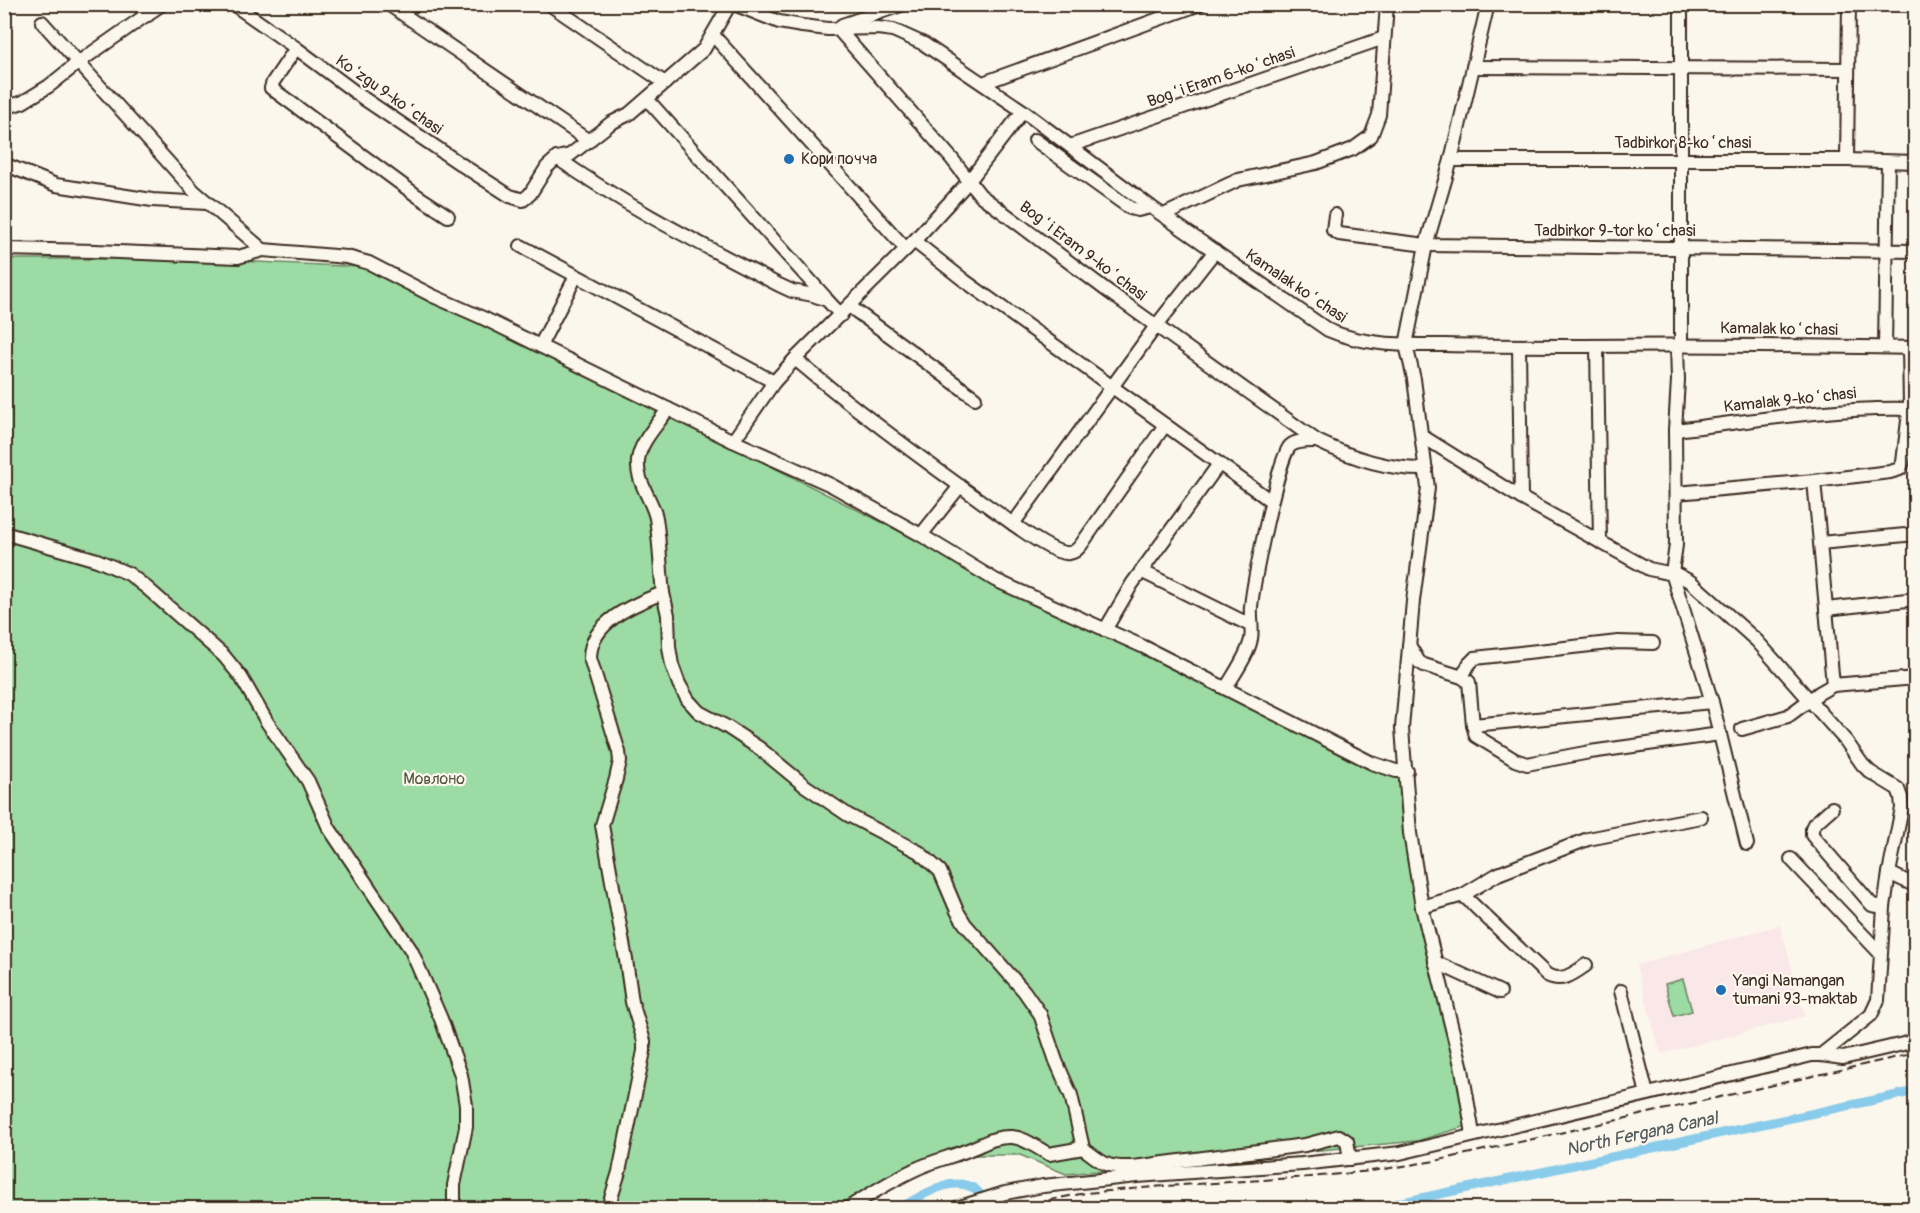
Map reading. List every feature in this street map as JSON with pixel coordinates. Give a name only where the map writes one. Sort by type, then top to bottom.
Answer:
[{"type":"street","points":[[138,4],[148,15]]},
{"type":"street","points":[[4,108],[23,102],[49,86],[79,62],[162,4]]},
{"type":"street","name":"Koʻzgu 9-koʻchasi","points":[[233,4],[363,98],[510,196],[523,200],[530,194],[547,167],[557,158]]},
{"type":"street","points":[[388,4],[589,141]]},
{"type":"street","points":[[549,4],[665,83]]},
{"type":"street","points":[[557,158],[570,155],[611,123],[628,114],[704,49],[732,4]]},
{"type":"street","name":"Kamalak koʻchasi","points":[[732,4],[779,21],[833,29],[893,30],[924,44],[1023,111],[1151,207],[1328,330],[1358,340],[1406,345],[1912,348]]},
{"type":"street","points":[[833,29],[904,4]]},
{"type":"street","points":[[983,83],[1180,8],[1200,4]]},
{"type":"street","points":[[1164,215],[1238,180],[1316,163],[1353,149],[1371,136],[1379,115],[1387,4]]},
{"type":"street","points":[[1473,1134],[1462,1070],[1422,907],[1410,833],[1402,728],[1408,644],[1428,488],[1414,379],[1406,345],[1426,245],[1451,160],[1488,4]]},
{"type":"street","points":[[1681,4],[1682,248],[1675,429],[1676,545],[1672,573],[1712,702],[1747,843]]},
{"type":"street","points":[[1847,160],[1849,4]]},
{"type":"street","points":[[42,22],[156,151],[207,203],[263,250]]},
{"type":"street","name":"Bogʻi Eram 9-koʻchasi","points":[[833,29],[980,195],[1156,326],[1317,441],[1376,463],[1406,469],[1426,469]]},
{"type":"street","points":[[713,35],[910,245],[965,281],[1271,501]]},
{"type":"street","name":"Bogʻi Eram 6-koʻchasi","points":[[1070,146],[1384,38]]},
{"type":"street","points":[[296,48],[271,88],[392,178],[448,216]]},
{"type":"street","points":[[1473,67],[1847,69]]},
{"type":"street","points":[[647,99],[827,300]]},
{"type":"street","points":[[733,441],[774,382],[910,245],[969,181],[1023,111]]},
{"type":"street","points":[[1035,140],[1130,208],[1138,210],[1151,207]]},
{"type":"street","points":[[557,158],[641,212],[750,270],[792,291],[827,300],[845,310],[975,398]]},
{"type":"street","name":"Tadbirkor 8-koʻchasi","points":[[1451,160],[1916,162]]},
{"type":"street","points":[[1886,347],[1888,162]]},
{"type":"street","points":[[4,164],[64,187],[152,200],[207,203]]},
{"type":"street","name":"Tadbirkor 9-tor koʻchasi","points":[[1335,215],[1333,230],[1339,234],[1426,245],[1916,251]]},
{"type":"street","points":[[521,246],[774,382]]},
{"type":"street","points":[[4,249],[238,257],[263,250],[347,257],[369,263],[733,441],[831,486],[921,535],[995,580],[1144,647],[1372,763],[1396,771],[1407,771]]},
{"type":"street","points":[[1012,524],[1156,326],[1215,251]]},
{"type":"street","points":[[540,346],[576,276]]},
{"type":"street","points":[[1519,346],[1521,498]]},
{"type":"street","points":[[1597,346],[1600,542]]},
{"type":"street","points":[[1676,493],[1814,481],[1900,469],[1903,462],[1909,409],[1912,348]]},
{"type":"street","points":[[795,359],[830,388],[1012,524],[1064,553],[1074,552],[1081,545],[1165,425]]},
{"type":"street","name":"Kamalak 9-koʻchasi","points":[[1675,429],[1822,412],[1876,408],[1909,409]]},
{"type":"street","points":[[668,409],[644,445],[638,463],[644,490],[656,518],[663,592],[668,615],[669,647],[672,665],[679,684],[688,700],[699,712],[759,748],[848,815],[919,852],[940,871],[965,924],[1024,991],[1040,1014],[1056,1061],[1071,1095],[1083,1148],[1104,1164],[1134,1167],[1305,1145],[1339,1136],[1347,1141],[1350,1159]]},
{"type":"street","points":[[1422,436],[1521,498],[1649,569],[1672,573],[1691,582],[1757,641],[1846,741],[1862,764],[1900,792],[1902,808],[1888,873],[1884,906],[1878,1000],[1871,1015],[1821,1055]]},
{"type":"street","points":[[1226,688],[1249,645],[1252,632],[1250,625],[1255,576],[1271,501],[1287,450],[1292,444],[1317,441]]},
{"type":"street","points":[[1105,630],[1141,571],[1219,464]]},
{"type":"street","points":[[1814,481],[1833,685]]},
{"type":"street","points":[[921,535],[960,486]]},
{"type":"street","points":[[4,533],[97,560],[129,574],[224,656],[241,677],[267,722],[308,781],[329,828],[411,950],[441,1019],[461,1074],[466,1105],[466,1127],[454,1185],[454,1209]]},
{"type":"street","points":[[1820,543],[1916,534]]},
{"type":"street","points":[[1141,571],[1250,625]]},
{"type":"street","points":[[608,1209],[639,1080],[644,1041],[632,1002],[602,825],[616,778],[620,752],[590,658],[590,648],[600,630],[619,614],[663,592]]},
{"type":"street","points":[[1826,609],[1916,599]]},
{"type":"street","points":[[1462,677],[1475,658],[1618,642],[1653,643]]},
{"type":"street","points":[[1408,644],[1419,662],[1462,677],[1469,682],[1476,736],[1515,760],[1527,764],[1590,752],[1720,734]]},
{"type":"street","points":[[1742,729],[1788,717],[1833,685],[1916,678]]},
{"type":"street","points":[[1473,725],[1712,702]]},
{"type":"street","points":[[1832,808],[1814,824],[1812,835],[1872,905],[1884,906]]},
{"type":"street","points":[[1422,907],[1463,895],[1498,874],[1588,839],[1701,817]]},
{"type":"street","points":[[1791,859],[1880,952]]},
{"type":"street","points":[[1888,873],[1916,886]]},
{"type":"street","points":[[1463,895],[1547,975],[1564,978],[1586,965]]},
{"type":"street","points":[[1435,962],[1500,992]]},
{"type":"street","points":[[1621,991],[1647,1094]]},
{"type":"street","points":[[957,1209],[1005,1192],[1043,1186],[1400,1153],[1812,1055],[1843,1058],[1916,1041]]},
{"type":"street","points":[[848,1209],[918,1168],[997,1137],[1014,1137],[1029,1142],[1049,1154],[1083,1148]]},
{"type":"shaded area","name":"Yangi Namangan tumani 93-maktab","points":[[1780,925],[1805,1016],[1661,1054],[1636,965]]},
{"type":"green space","name":"Мовлоно","points":[[4,259],[197,259],[363,267],[662,411],[1049,607],[1402,775],[1470,1125],[1417,1141],[1066,1174],[1020,1155],[955,1155],[843,1208],[5,1208]]},
{"type":"green space","points":[[1683,979],[1692,1011],[1674,1016],[1665,984]]},
{"type":"waterway","name":"North Fergana Canal","points":[[1375,1208],[1916,1091]]},
{"type":"waterway","name":"North Fergana Canal","points":[[899,1208],[926,1193],[956,1184],[975,1189],[989,1208]]},
{"type":"railway","points":[[1009,1208],[1085,1193],[1310,1177],[1435,1161],[1916,1053]]},
{"type":"place","name":"Кори почча","points":[[789,159]]},
{"type":"place","name":"Yangi Namangan tumani 93-maktab","points":[[1721,990]]}]
